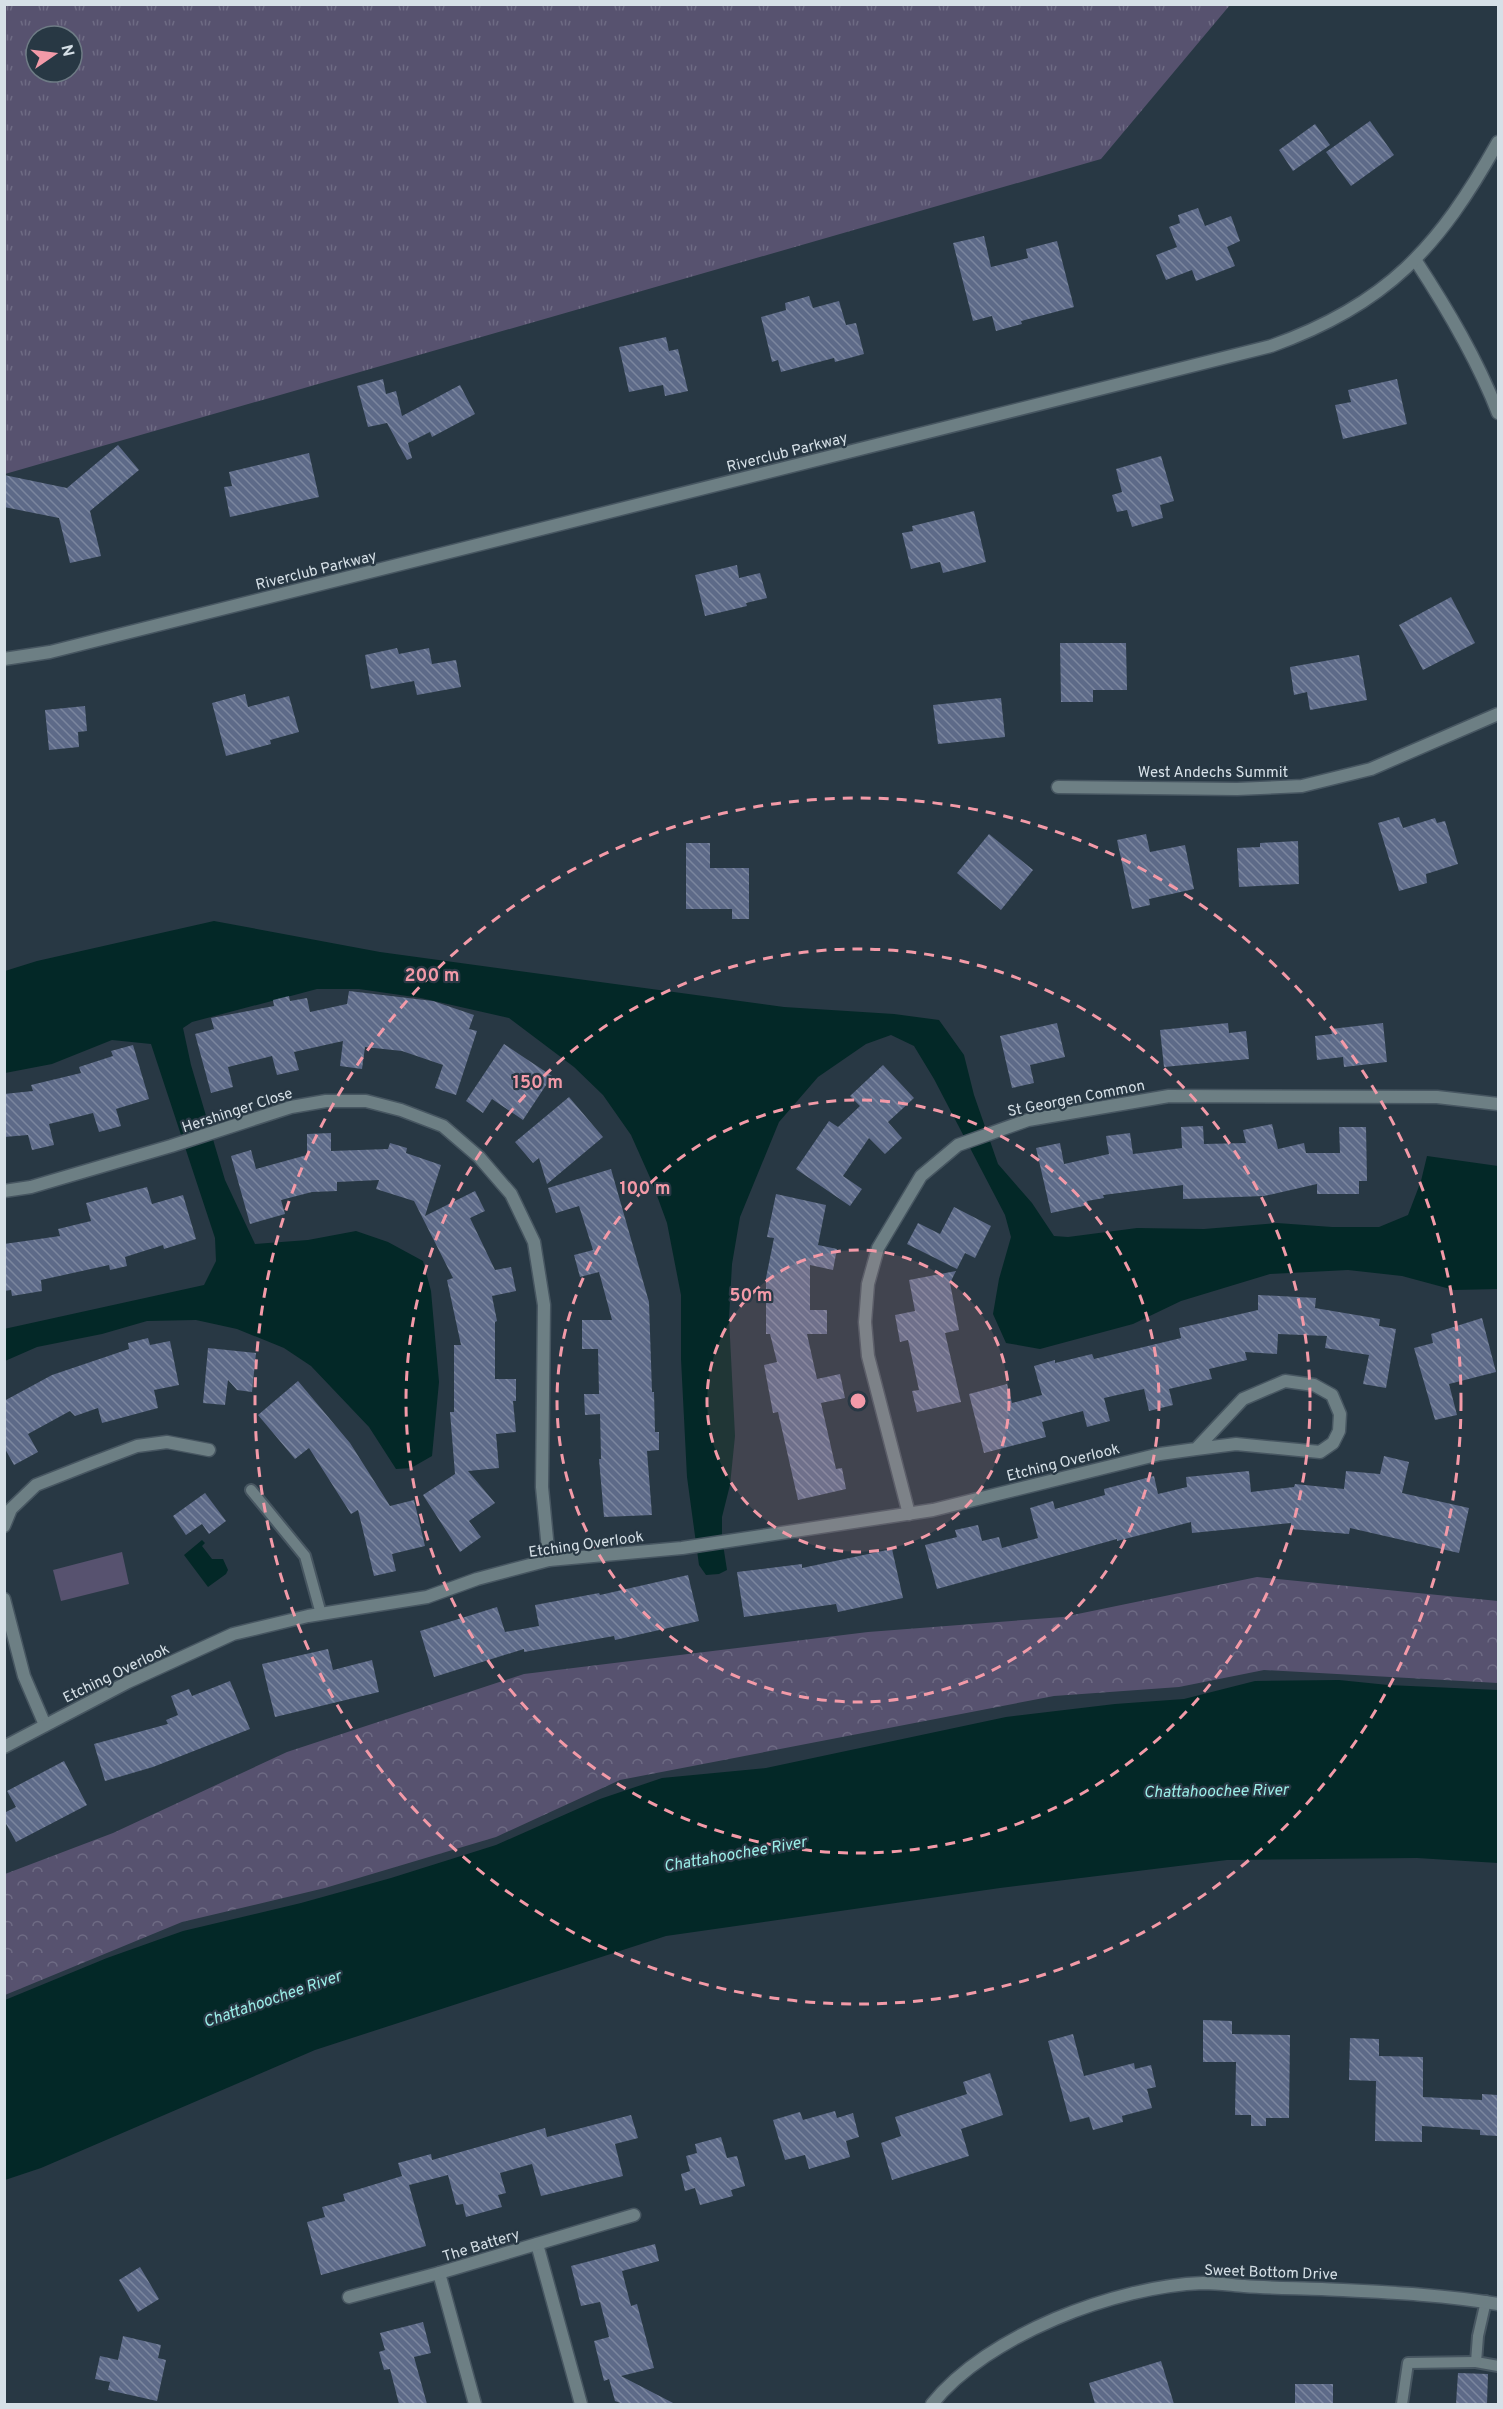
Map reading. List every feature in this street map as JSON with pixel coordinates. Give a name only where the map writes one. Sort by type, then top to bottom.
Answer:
[{"type":"street","name":"Riverclub Parkway","points":[[4,659],[73,646],[1271,346],[1310,333],[1351,311],[1385,288],[1416,261],[1453,217],[1498,142]]},
{"type":"street","points":[[1416,261],[1453,318],[1486,382],[1498,413]]},
{"type":"street","name":"West Andechs Summit","points":[[1058,787],[1237,789],[1302,786],[1371,769],[1498,714]]},
{"type":"street","name":"St Georgen Common","points":[[909,1514],[868,1356],[865,1322],[868,1284],[878,1248],[921,1176],[958,1144],[1029,1120],[1168,1096],[1437,1097],[1498,1104]]},
{"type":"street","name":"Hershinger Close","points":[[4,1191],[31,1187],[171,1146],[291,1107],[326,1101],[366,1101],[401,1110],[443,1126],[479,1157],[511,1194],[534,1242],[544,1305],[542,1487],[549,1560]]},
{"type":"street","name":"Etching Overlook","points":[[4,1748],[128,1682],[233,1635],[321,1614],[427,1597],[477,1579],[549,1560],[682,1548],[933,1510],[1119,1464],[1196,1449],[1236,1444],[1320,1452],[1333,1443],[1339,1431],[1340,1414],[1332,1395],[1314,1385],[1285,1381],[1243,1399],[1196,1449]]},
{"type":"street","points":[[4,1526],[11,1509],[36,1485],[137,1446],[167,1442],[209,1450]]},
{"type":"street","points":[[4,1599],[24,1676],[45,1725]]},
{"type":"street","points":[[537,2244],[634,2215]]},
{"type":"street","name":"The Battery","points":[[475,2404],[439,2273],[537,2244],[581,2404]]},
{"type":"street","points":[[349,2297],[439,2273]]},
{"type":"street","name":"Sweet Bottom Drive","points":[[932,2404],[944,2390],[1007,2343],[1052,2319],[1109,2299],[1149,2289],[1204,2283],[1380,2292],[1492,2302]]},
{"type":"lane","points":[[251,1490],[304,1556],[321,1614]]},
{"type":"lane","points":[[1476,2362],[1478,2336],[1492,2302]]},
{"type":"lane","points":[[1402,2404],[1408,2363],[1476,2362],[1498,2366]]},
{"type":"green space","points":[[5,4],[1230,4],[1101,159],[5,474]]},
{"type":"green space","points":[[122,1552],[129,1584],[61,1601],[53,1570]]},
{"type":"green space","points":[[1257,1577],[1498,1601],[1498,1683],[1264,1670],[1179,1687],[1054,1696],[620,1780],[496,1837],[325,1888],[182,1922],[5,1995],[5,1874],[113,1833],[287,1752],[524,1674],[868,1632],[1063,1617]]},
{"type":"water","points":[[214,921],[380,952],[784,1007],[894,1014],[939,1020],[964,1055],[974,1095],[998,1164],[1032,1203],[1054,1236],[1068,1237],[1137,1228],[1204,1229],[1277,1223],[1332,1227],[1379,1227],[1408,1215],[1421,1181],[1427,1156],[1498,1166],[1498,1289],[1454,1290],[1402,1276],[1348,1270],[1270,1274],[1181,1301],[1133,1324],[1040,1349],[1006,1343],[993,1314],[999,1279],[1011,1237],[1005,1215],[934,1079],[914,1046],[891,1035],[866,1044],[818,1077],[779,1122],[740,1217],[732,1264],[729,1318],[735,1436],[730,1485],[722,1517],[722,1538],[727,1570],[719,1574],[706,1575],[699,1565],[687,1477],[681,1359],[681,1295],[667,1223],[631,1135],[603,1095],[574,1067],[509,1018],[421,998],[359,989],[317,989],[192,1022],[183,1028],[191,1065],[225,1180],[255,1244],[308,1240],[356,1231],[388,1242],[423,1261],[431,1291],[439,1382],[432,1456],[411,1468],[396,1469],[369,1427],[311,1366],[284,1348],[237,1329],[196,1320],[147,1321],[102,1334],[37,1347],[5,1361],[4,1329],[204,1285],[216,1261],[215,1238],[151,1044],[112,1040],[52,1064],[5,1073],[5,971],[37,961]]},
{"type":"water","points":[[202,1540],[205,1543],[202,1546],[212,1559],[223,1559],[228,1570],[208,1587],[184,1555]]},
{"type":"water","name":"Chattahoochee River","points":[[1339,1680],[1388,1685],[1498,1690],[1498,1863],[1417,1858],[1227,1860],[1000,1888],[666,1936],[315,2050],[41,2168],[5,2180],[5,2000],[107,1958],[183,1931],[301,1903],[496,1845],[600,1799],[662,1778],[766,1768],[1006,1717],[1115,1704],[1184,1699],[1255,1681]]},
{"type":"building","points":[[1370,121],[1394,155],[1351,186],[1326,152]]},
{"type":"building","points":[[1315,124],[1330,145],[1293,171],[1279,150]]},
{"type":"building","points":[[1198,208],[1205,226],[1231,216],[1240,241],[1227,247],[1235,266],[1196,281],[1192,270],[1166,280],[1156,255],[1177,247],[1169,227],[1180,223],[1178,215]]},
{"type":"building","points":[[984,236],[991,267],[1028,258],[1026,249],[1057,241],[1074,307],[1021,321],[1022,324],[996,331],[992,316],[973,321],[953,243]]},
{"type":"building","points":[[809,296],[813,308],[839,301],[846,325],[856,323],[864,354],[835,362],[834,358],[781,372],[778,360],[772,362],[761,317],[786,310],[785,303]]},
{"type":"building","points":[[666,337],[669,351],[678,349],[688,391],[665,396],[663,385],[629,392],[619,347]]},
{"type":"building","points":[[383,379],[386,394],[396,391],[402,416],[460,385],[475,414],[432,437],[430,432],[408,443],[412,458],[407,460],[387,423],[368,427],[357,386]]},
{"type":"building","points":[[1397,379],[1407,424],[1343,439],[1335,405],[1351,402],[1348,390]]},
{"type":"building","points":[[118,445],[139,470],[90,511],[101,556],[70,563],[59,518],[4,507],[4,475],[67,488]]},
{"type":"building","points":[[309,453],[319,497],[230,517],[224,487],[232,486],[229,472]]},
{"type":"building","points":[[1161,456],[1174,501],[1160,505],[1163,518],[1132,527],[1127,510],[1117,512],[1112,495],[1122,492],[1116,469]]},
{"type":"building","points":[[974,511],[986,562],[943,573],[940,562],[911,569],[902,533],[913,531],[912,526]]},
{"type":"building","points":[[737,565],[739,578],[760,573],[767,598],[746,603],[747,606],[705,616],[695,575]]},
{"type":"building","points":[[1451,597],[1475,643],[1423,670],[1399,625]]},
{"type":"building","points":[[1060,643],[1126,643],[1127,690],[1093,690],[1093,702],[1061,702]]},
{"type":"building","points":[[397,648],[399,654],[429,648],[432,664],[456,660],[461,687],[417,695],[414,681],[371,689],[365,655]]},
{"type":"building","points":[[1359,655],[1367,700],[1310,710],[1307,692],[1294,695],[1290,667]]},
{"type":"building","points":[[245,694],[248,707],[289,696],[299,732],[270,740],[271,744],[226,756],[212,703]]},
{"type":"building","points":[[1001,698],[1005,737],[938,744],[933,705]]},
{"type":"building","points":[[85,706],[87,731],[78,732],[79,747],[49,750],[45,710]]},
{"type":"building","points":[[1399,817],[1403,828],[1435,818],[1437,823],[1445,821],[1458,864],[1426,874],[1427,883],[1399,891],[1378,823]]},
{"type":"building","points":[[989,834],[1033,870],[1001,910],[957,873]]},
{"type":"building","points":[[1146,834],[1150,852],[1185,845],[1194,889],[1149,899],[1150,905],[1132,909],[1117,840]]},
{"type":"building","points":[[1298,841],[1299,884],[1239,887],[1237,848],[1260,847],[1260,843]]},
{"type":"building","points":[[686,843],[710,843],[710,868],[749,868],[749,919],[732,919],[732,909],[686,909]]},
{"type":"building","points":[[349,991],[433,1001],[474,1015],[469,1029],[477,1031],[456,1095],[435,1088],[443,1065],[402,1051],[365,1047],[362,1069],[340,1066],[343,1041],[294,1052],[299,1070],[277,1075],[272,1056],[228,1067],[233,1087],[211,1093],[195,1034],[214,1029],[211,1018],[274,1006],[273,1000],[289,996],[290,1001],[307,998],[310,1012],[347,1004]]},
{"type":"building","points":[[1057,1023],[1065,1057],[1030,1065],[1034,1083],[1012,1088],[1000,1036]]},
{"type":"building","points":[[1228,1023],[1229,1033],[1246,1031],[1249,1059],[1164,1067],[1160,1030]]},
{"type":"building","points":[[1383,1023],[1387,1062],[1344,1067],[1343,1057],[1317,1060],[1315,1036],[1332,1034],[1331,1029]]},
{"type":"building","points":[[504,1044],[552,1076],[523,1120],[492,1099],[483,1113],[466,1101]]},
{"type":"building","points":[[133,1045],[149,1099],[116,1109],[121,1126],[99,1132],[93,1113],[49,1124],[54,1145],[32,1150],[28,1135],[4,1137],[4,1094],[33,1091],[31,1085],[81,1073],[79,1067],[113,1056],[111,1051]]},
{"type":"building","points":[[883,1065],[914,1098],[888,1122],[902,1138],[885,1154],[869,1138],[843,1176],[862,1189],[850,1206],[796,1169],[829,1121],[838,1127],[860,1106],[850,1096]]},
{"type":"building","points":[[569,1097],[603,1137],[547,1184],[539,1158],[533,1163],[515,1142]]},
{"type":"building","points":[[1272,1124],[1278,1149],[1304,1143],[1306,1153],[1340,1153],[1339,1127],[1366,1127],[1367,1181],[1359,1181],[1359,1194],[1317,1194],[1317,1184],[1264,1196],[1183,1199],[1183,1185],[1103,1195],[1104,1198],[1087,1201],[1088,1205],[1051,1213],[1036,1148],[1060,1143],[1064,1164],[1109,1154],[1106,1136],[1130,1133],[1133,1154],[1182,1148],[1181,1127],[1203,1126],[1204,1144],[1246,1143],[1243,1130]]},
{"type":"building","points":[[331,1133],[331,1151],[388,1149],[390,1143],[407,1148],[406,1153],[441,1165],[425,1216],[475,1191],[485,1211],[470,1218],[495,1270],[511,1267],[516,1291],[492,1296],[497,1321],[495,1322],[495,1379],[516,1379],[516,1401],[513,1401],[516,1432],[496,1434],[499,1468],[468,1471],[495,1503],[469,1521],[481,1537],[460,1552],[423,1495],[455,1474],[450,1412],[454,1412],[454,1345],[461,1345],[447,1280],[453,1278],[414,1201],[376,1189],[379,1180],[337,1182],[337,1191],[312,1192],[281,1200],[285,1214],[250,1224],[231,1156],[251,1150],[256,1169],[307,1155],[307,1134]]},
{"type":"building","points":[[611,1169],[649,1302],[655,1432],[659,1432],[659,1450],[647,1451],[652,1515],[604,1517],[599,1459],[601,1459],[600,1414],[585,1415],[584,1394],[599,1394],[598,1349],[582,1349],[582,1320],[612,1320],[599,1272],[580,1277],[574,1255],[593,1250],[579,1206],[556,1213],[548,1188]]},
{"type":"building","points":[[147,1187],[152,1204],[183,1195],[196,1239],[164,1249],[163,1245],[125,1257],[127,1266],[110,1270],[109,1265],[41,1280],[42,1291],[12,1296],[11,1290],[4,1291],[4,1244],[60,1236],[58,1229],[91,1221],[86,1203]]},
{"type":"building","points":[[776,1194],[826,1205],[818,1245],[837,1249],[833,1270],[810,1265],[810,1310],[827,1310],[827,1334],[807,1334],[817,1379],[840,1374],[845,1398],[821,1403],[836,1469],[842,1468],[846,1489],[798,1500],[778,1412],[773,1413],[764,1365],[777,1362],[770,1334],[766,1334],[766,1278],[774,1238],[767,1237]]},
{"type":"building","points":[[954,1207],[991,1226],[975,1258],[965,1253],[957,1269],[907,1244],[918,1223],[940,1234]]},
{"type":"building","points":[[956,1271],[950,1283],[959,1330],[945,1333],[961,1402],[917,1412],[912,1391],[919,1390],[908,1340],[900,1342],[895,1315],[915,1311],[909,1280]]},
{"type":"building","points":[[1258,1295],[1316,1298],[1315,1308],[1380,1319],[1379,1326],[1396,1329],[1386,1388],[1363,1384],[1369,1355],[1325,1348],[1327,1336],[1278,1334],[1277,1354],[1245,1352],[1247,1360],[1209,1369],[1212,1379],[1169,1389],[1173,1405],[1149,1411],[1144,1389],[1104,1398],[1110,1421],[1087,1427],[1083,1411],[1042,1422],[1046,1437],[984,1453],[969,1394],[1007,1384],[1012,1403],[1042,1395],[1034,1366],[1092,1354],[1094,1359],[1181,1338],[1179,1328],[1258,1310]]},
{"type":"building","points":[[1482,1318],[1496,1372],[1449,1384],[1457,1415],[1435,1420],[1414,1348],[1433,1343],[1431,1334]]},
{"type":"building","points":[[148,1338],[150,1345],[170,1341],[179,1385],[154,1390],[158,1408],[102,1423],[98,1408],[75,1416],[70,1411],[28,1434],[38,1452],[14,1465],[4,1447],[4,1401],[52,1375],[129,1349],[128,1343]]},
{"type":"building","points":[[208,1348],[256,1353],[252,1392],[237,1390],[228,1380],[225,1405],[203,1403]]},
{"type":"building","points":[[298,1381],[350,1443],[390,1506],[414,1500],[425,1546],[392,1554],[396,1571],[374,1576],[358,1510],[351,1514],[309,1448],[295,1459],[258,1415]]},
{"type":"building","points":[[1384,1456],[1409,1462],[1402,1493],[1469,1508],[1459,1553],[1350,1528],[1349,1534],[1291,1529],[1291,1523],[1192,1533],[1191,1522],[1117,1541],[1117,1539],[937,1589],[925,1545],[957,1537],[955,1530],[978,1525],[982,1541],[999,1537],[1002,1548],[1038,1538],[1030,1508],[1053,1501],[1055,1509],[1105,1495],[1104,1489],[1154,1476],[1158,1494],[1187,1487],[1186,1477],[1249,1471],[1251,1492],[1294,1487],[1295,1484],[1344,1489],[1346,1471],[1380,1474]]},
{"type":"building","points":[[205,1493],[226,1521],[209,1534],[202,1524],[186,1535],[173,1516]]},
{"type":"building","points":[[892,1549],[903,1598],[838,1612],[836,1604],[744,1617],[737,1572],[802,1564],[802,1568]]},
{"type":"building","points":[[688,1575],[699,1621],[615,1640],[614,1636],[524,1652],[524,1649],[434,1677],[420,1631],[497,1607],[505,1632],[539,1626],[535,1605],[599,1593],[600,1595]]},
{"type":"building","points":[[328,1649],[333,1670],[372,1660],[379,1692],[275,1717],[262,1664]]},
{"type":"building","points":[[230,1681],[250,1729],[153,1767],[105,1781],[94,1744],[168,1724],[166,1720],[178,1715],[171,1696],[189,1689],[192,1696]]},
{"type":"building","points":[[64,1761],[87,1805],[16,1842],[4,1820],[4,1813],[16,1807],[7,1791]]},
{"type":"building","points":[[1203,2020],[1232,2021],[1232,2034],[1290,2035],[1289,2118],[1266,2118],[1266,2126],[1251,2126],[1251,2115],[1235,2115],[1236,2062],[1203,2062]]},
{"type":"building","points":[[1073,2034],[1084,2076],[1134,2063],[1135,2069],[1151,2065],[1156,2087],[1147,2089],[1152,2108],[1122,2116],[1123,2122],[1093,2130],[1089,2117],[1070,2122],[1048,2041]]},
{"type":"building","points":[[1350,2038],[1379,2039],[1379,2056],[1423,2057],[1423,2097],[1482,2100],[1482,2094],[1498,2095],[1498,2136],[1480,2135],[1480,2130],[1422,2126],[1422,2142],[1375,2141],[1376,2081],[1349,2080]]},
{"type":"building","points":[[990,2073],[1003,2115],[961,2129],[969,2156],[892,2180],[881,2143],[901,2136],[895,2117],[967,2094],[963,2082]]},
{"type":"building","points":[[835,2111],[837,2118],[853,2113],[859,2137],[846,2141],[850,2157],[809,2169],[805,2155],[785,2160],[773,2120],[800,2112],[803,2120]]},
{"type":"building","points":[[631,2115],[638,2138],[615,2144],[623,2176],[541,2196],[532,2164],[500,2173],[506,2193],[498,2195],[502,2207],[466,2217],[463,2204],[456,2205],[448,2175],[409,2185],[426,2246],[321,2275],[307,2222],[325,2217],[322,2207],[345,2201],[343,2194],[402,2176],[398,2163],[431,2154],[432,2160],[545,2128],[547,2137]]},
{"type":"building","points":[[721,2137],[727,2158],[737,2156],[745,2186],[731,2190],[733,2196],[700,2205],[695,2188],[685,2191],[681,2174],[690,2171],[686,2156],[697,2153],[695,2144]]},
{"type":"building","points":[[655,2244],[659,2261],[622,2271],[631,2306],[637,2304],[654,2368],[621,2376],[675,2404],[623,2404],[615,2401],[609,2379],[604,2381],[594,2341],[609,2337],[600,2302],[581,2306],[571,2266]]},
{"type":"building","points":[[140,2267],[159,2299],[138,2312],[119,2280]]},
{"type":"building","points":[[423,2322],[431,2353],[414,2357],[427,2404],[399,2404],[390,2369],[384,2370],[379,2352],[385,2350],[380,2333]]},
{"type":"building","points":[[123,2336],[161,2345],[158,2358],[166,2360],[157,2401],[108,2390],[110,2382],[95,2379],[100,2356],[118,2360]]},
{"type":"building","points":[[1161,2361],[1174,2404],[1095,2404],[1089,2383]]},
{"type":"building","points":[[1458,2373],[1488,2374],[1487,2404],[1456,2404]]},
{"type":"building","points":[[1295,2384],[1333,2384],[1333,2404],[1295,2404]]}]
